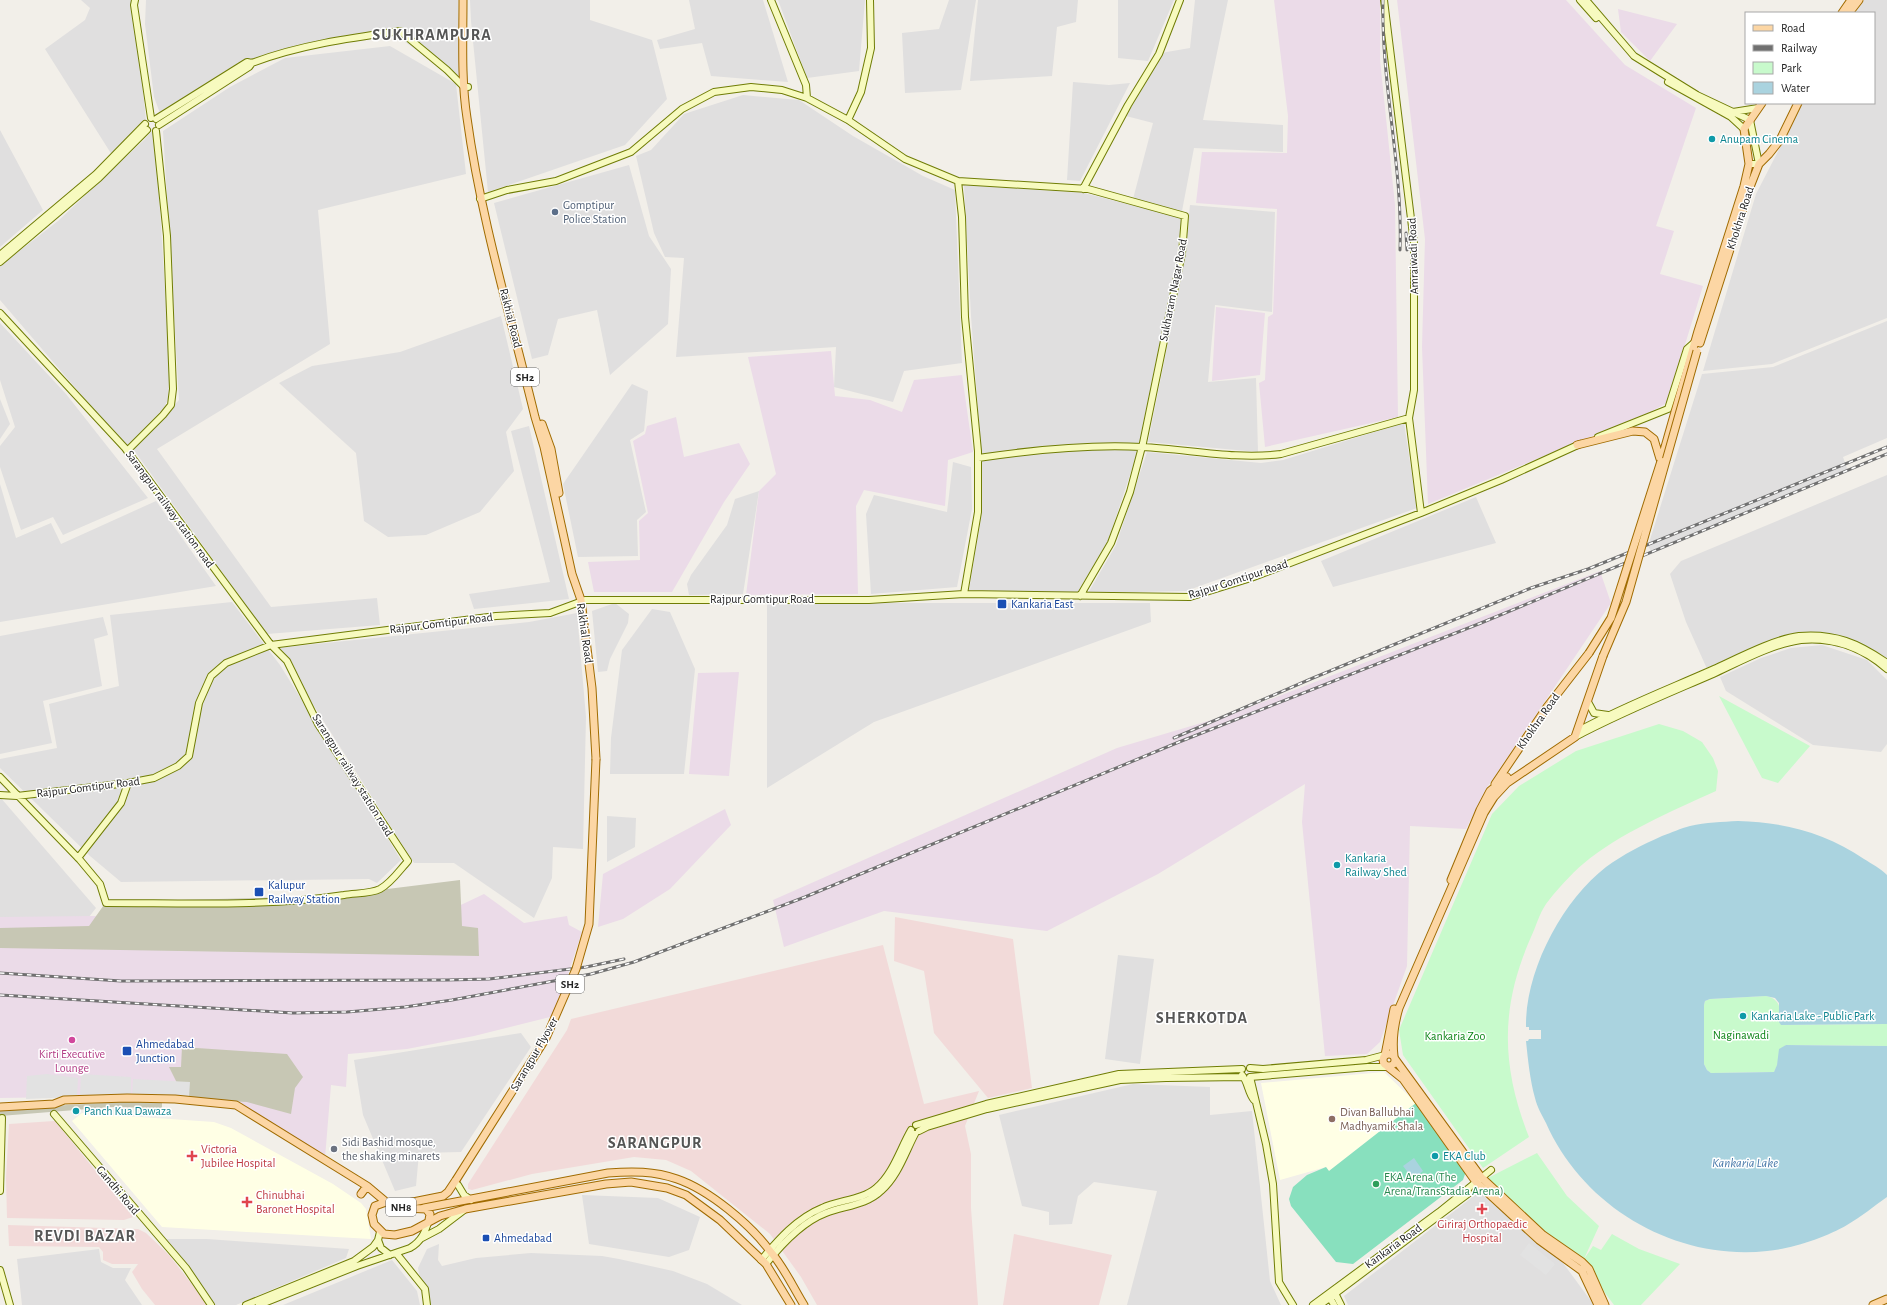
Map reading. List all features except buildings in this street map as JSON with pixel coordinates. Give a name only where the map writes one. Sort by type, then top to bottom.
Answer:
[{"type":"main road","name":"Rakhial Road","points":[[463,0],[466,87]]},
{"type":"main road","name":"Rakhial Road","points":[[467,0],[466,117],[482,198],[535,417],[544,447],[572,574],[583,600],[592,688],[596,755]]},
{"type":"main road","points":[[771,0],[806,85],[808,98]]},
{"type":"main road","points":[[848,120],[862,92],[871,48],[870,0]]},
{"type":"main road","points":[[482,198],[507,190],[556,181],[631,152],[682,109],[714,92],[751,87],[782,90],[808,98],[848,120],[905,159],[958,181],[1083,189],[1128,104],[1158,54],[1180,0]]},
{"type":"main road","name":"Amraiwadi Road","points":[[1384,0],[1414,254],[1414,390],[1409,418],[1421,513]]},
{"type":"main road","points":[[1580,0],[1632,60],[1692,97],[1731,117],[1744,129],[1760,105]]},
{"type":"main road","points":[[1586,0],[1634,56],[1697,95],[1750,120]]},
{"type":"main road","points":[[1843,12],[1851,0]]},
{"type":"main road","points":[[1850,12],[1859,0]]},
{"type":"main road","points":[[127,450],[163,415],[171,405],[174,389],[166,236],[157,128],[133,2]]},
{"type":"main road","points":[[0,262],[99,178],[146,127],[147,120],[154,118],[247,62],[252,63],[289,52],[346,39],[400,31],[466,87]]},
{"type":"main road","points":[[146,127],[151,132],[250,67],[252,63]]},
{"type":"main road","name":"Khokhra Road","points":[[1484,807],[1490,791],[1506,767],[1547,707],[1589,653],[1611,618],[1695,350],[1750,187],[1759,164],[1780,140],[1798,104]]},
{"type":"main road","points":[[1733,112],[1760,105]]},
{"type":"main road","points":[[1749,164],[1759,164],[1750,120]]},
{"type":"main road","points":[[0,255],[96,174],[146,127]]},
{"type":"main road","name":"Khokhra Road","points":[[1699,338],[1749,164],[1744,129]]},
{"type":"main road","points":[[958,181],[962,217],[964,317],[978,458],[978,512],[964,594]]},
{"type":"main road","name":"Sukharam Nagar Road","points":[[1080,596],[1111,543],[1130,492],[1142,447],[1182,253],[1185,216],[1083,189]]},
{"type":"main road","name":"Sarangpur railway station road","points":[[0,313],[127,450],[271,645],[287,661],[318,724],[408,861],[390,881],[379,890],[284,901],[198,904],[106,903],[100,884],[78,858],[0,777]]},
{"type":"main road","name":"Rajpur Gomtipur Road","points":[[0,795],[17,796],[128,783],[154,778],[178,766],[189,756],[199,703],[211,676],[226,663],[271,645],[496,616],[550,613],[583,600],[869,600],[964,594],[1190,597],[1251,578],[1421,513],[1501,480],[1577,445],[1668,409],[1687,349],[1699,338]]},
{"type":"main road","points":[[1577,734],[1603,656],[1626,602],[1695,350]]},
{"type":"main road","points":[[978,458],[1066,448],[1142,447],[1261,457],[1281,454],[1409,418]]},
{"type":"main road","points":[[1577,445],[1590,443],[1633,431],[1640,431],[1654,439],[1659,450],[1661,461]]},
{"type":"main road","points":[[1490,791],[1608,715],[1750,653],[1791,637],[1816,636],[1841,639],[1856,643],[1886,666]]},
{"type":"main road","points":[[1577,734],[1751,657],[1800,640],[1840,643],[1855,647],[1886,666]]},
{"type":"main road","points":[[1588,702],[1594,713],[1608,715]]},
{"type":"main road","name":"Sarangpur Flyover","points":[[440,1216],[445,1205],[446,1196],[457,1183],[546,1038],[576,969],[589,924],[596,755]]},
{"type":"main road","points":[[764,1262],[784,1235],[803,1219],[821,1208],[867,1195],[877,1187],[887,1176],[915,1130],[986,1104],[1119,1074],[1130,1077],[1246,1077],[1368,1067],[1388,1067],[1392,1065],[1394,1058],[1392,1045],[1394,1025],[1410,979],[1424,943],[1484,807],[1506,781],[1506,767]]},
{"type":"main road","points":[[78,858],[121,803],[128,783]]},
{"type":"main road","points":[[1410,979],[1394,1007],[1383,1063],[1403,1079],[1480,1181],[1539,1240],[1582,1271],[1598,1305]]},
{"type":"main road","points":[[1130,1077],[1242,1069],[1246,1067],[1264,1069],[1366,1060],[1390,1054],[1408,1075],[1480,1181],[1543,1235],[1582,1262],[1589,1269],[1605,1305]]},
{"type":"main road","points":[[1246,1077],[1252,1072],[1250,1068]]},
{"type":"main road","points":[[1242,1069],[1241,1074],[1246,1077],[1255,1095],[1254,1100],[1266,1144],[1273,1184],[1279,1282],[1293,1305]]},
{"type":"main road","points":[[0,1107],[54,1104],[64,1100],[127,1098],[175,1099],[236,1105],[305,1150],[367,1186],[386,1202]]},
{"type":"main road","name":"Gandhi Road","points":[[54,1114],[186,1268],[211,1305]]},
{"type":"main road","points":[[0,1191],[2,1118]]},
{"type":"main road","points":[[1313,1305],[1332,1294],[1442,1215],[1491,1170]]},
{"type":"main road","points":[[423,1208],[608,1173],[636,1171],[678,1179],[697,1188],[727,1208],[771,1252],[804,1305]]},
{"type":"main road","points":[[259,1305],[410,1248],[418,1243],[422,1238],[429,1220],[440,1216],[465,1209],[606,1184],[631,1182],[649,1184],[686,1195],[720,1220],[764,1262],[791,1305]]},
{"type":"main road","points":[[457,1183],[464,1195],[470,1200]]},
{"type":"main road","points":[[361,1194],[367,1186]]},
{"type":"main road","points":[[396,1206],[446,1196]]},
{"type":"main road","name":"NH8","points":[[386,1202],[396,1206],[415,1209],[423,1208],[430,1214],[429,1220],[419,1227],[401,1234],[388,1235],[380,1232],[374,1224],[372,1215],[375,1206],[386,1202]]},
{"type":"main road","points":[[422,1238],[439,1229],[465,1209]]},
{"type":"main road","points":[[246,1305],[354,1261],[373,1247],[378,1240],[380,1232]]},
{"type":"main road","points":[[378,1240],[381,1248],[393,1254],[425,1289],[426,1305]]},
{"type":"main road","points":[[0,1270],[10,1305]]},
{"type":"main road","points":[[1320,1305],[1332,1294]]},
{"type":"main road","points":[[1332,1294],[1334,1305]]},
{"type":"main road","points":[[1332,1294],[1341,1305]]},
{"type":"main road","points":[[1873,1305],[1887,1299]]},
{"type":"shaded area","points":[[81,0],[138,0],[136,18],[146,121],[112,155],[45,49],[85,20],[90,8]]},
{"type":"shaded area","points":[[146,0],[458,0],[460,80],[395,35],[262,55],[180,109],[161,116],[154,97],[145,24]]},
{"type":"shaded area","points":[[470,0],[590,0],[590,20],[652,40],[667,99],[625,145],[488,192]]},
{"type":"shaded area","points":[[689,0],[763,0],[788,82],[711,76],[702,43],[660,49],[657,40],[695,29]]},
{"type":"shaded area","points":[[778,0],[865,0],[859,71],[807,78]]},
{"type":"shaded area","points":[[949,0],[976,0],[961,90],[905,93],[902,33],[939,29]]},
{"type":"shaded area","points":[[978,0],[1078,0],[1076,22],[1057,27],[1052,76],[970,81]]},
{"type":"shaded area","points":[[1118,0],[1174,0],[1148,61],[1118,58]]},
{"type":"shaded area","points":[[1195,0],[1228,0],[1203,120],[1283,125],[1283,152],[1194,148],[1182,211],[1133,199],[1153,123],[1126,116],[1161,53],[1190,48]]},
{"type":"shaded area","points":[[1274,0],[1380,0],[1380,60],[1395,205],[1398,417],[1265,447],[1259,383],[1265,380],[1268,317],[1273,314],[1277,209],[1196,203],[1202,152],[1287,153],[1288,116]]},
{"type":"shaded area","points":[[1397,0],[1566,0],[1625,65],[1696,108],[1656,226],[1674,231],[1660,274],[1703,286],[1667,403],[1648,413],[1428,504],[1422,347],[1425,239]]},
{"type":"shaded area","points":[[1864,0],[1887,0],[1887,318],[1772,364],[1703,371],[1756,194],[1802,104],[1875,104],[1875,12],[1856,12]]},
{"type":"shaded area","points":[[1618,9],[1677,24],[1650,61],[1621,32]]},
{"type":"shaded area","points":[[390,46],[456,84],[466,174],[318,210],[330,344],[157,449],[271,607],[377,598],[380,625],[267,634],[133,449],[179,400],[163,131],[230,87],[285,58]]},
{"type":"shaded area","points":[[1073,82],[1109,85],[1130,83],[1080,181],[1067,180]]},
{"type":"shaded area","points":[[743,95],[799,100],[853,136],[923,176],[955,190],[962,363],[904,371],[893,402],[834,387],[836,347],[676,357],[684,258],[665,257],[654,233],[636,156],[651,150],[684,114]]},
{"type":"shaded area","points":[[0,130],[43,210],[0,247]]},
{"type":"shaded area","points":[[152,131],[156,147],[170,368],[168,399],[164,408],[126,447],[0,300],[0,266],[58,221]]},
{"type":"shaded area","points":[[629,165],[649,236],[671,269],[668,324],[610,375],[597,310],[558,319],[548,355],[532,359],[494,203]]},
{"type":"shaded area","points":[[964,185],[1084,193],[1182,218],[1175,268],[1137,454],[1108,541],[1077,593],[969,590],[982,513],[981,451],[971,316]]},
{"type":"shaded area","points":[[1190,205],[1275,212],[1272,312],[1215,305],[1208,382],[1256,378],[1258,452],[1148,442],[1183,268]]},
{"type":"shaded area","points":[[1216,307],[1265,313],[1260,375],[1212,381]]},
{"type":"shaded area","points":[[501,316],[523,409],[506,432],[514,471],[480,512],[426,535],[388,537],[364,521],[356,453],[279,383],[312,366],[400,352]]},
{"type":"shaded area","points":[[1887,321],[1887,438],[1843,457],[1848,471],[1651,551],[1648,546],[1702,374],[1773,367]]},
{"type":"shaded area","points":[[0,323],[66,394],[148,498],[63,535],[53,517],[21,530],[0,467],[0,446],[15,427],[0,380]]},
{"type":"shaded area","points":[[831,351],[835,396],[870,400],[902,412],[914,380],[962,375],[973,452],[948,460],[945,506],[864,490],[856,506],[858,594],[746,595],[759,491],[776,474],[748,357]]},
{"type":"shaded area","points":[[632,384],[648,391],[644,431],[630,440],[646,512],[637,520],[638,556],[578,557],[563,484]]},
{"type":"shaded area","points":[[0,399],[10,424],[0,439]]},
{"type":"shaded area","points":[[676,417],[684,457],[739,443],[750,464],[724,502],[672,592],[594,592],[588,562],[640,560],[639,521],[648,513],[633,441],[645,434],[647,426]]},
{"type":"shaded area","points":[[1404,423],[1417,508],[1186,591],[1088,593],[1116,545],[1147,452],[1261,463],[1283,460]]},
{"type":"shaded area","points":[[529,426],[569,599],[474,609],[469,594],[550,582],[511,431]]},
{"type":"shaded area","points":[[953,462],[971,467],[972,509],[957,587],[871,594],[866,514],[874,495],[947,512]]},
{"type":"shaded area","points":[[1887,475],[1887,663],[1817,636],[1708,671],[1686,622],[1670,574],[1681,561]]},
{"type":"shaded area","points":[[0,484],[16,538],[51,523],[61,544],[156,501],[216,586],[0,622]]},
{"type":"shaded area","points":[[759,491],[743,594],[689,595],[687,584],[691,575],[727,525],[735,499]]},
{"type":"shaded area","points":[[1476,497],[1496,543],[1333,587],[1321,561]]},
{"type":"shaded area","points":[[1600,571],[1611,603],[1486,789],[1466,829],[1410,826],[1407,966],[1380,1042],[1367,1054],[1325,1056],[1302,822],[1305,784],[1158,874],[1047,931],[884,911],[784,947],[773,900],[1117,748],[1235,713]]},
{"type":"shaded area","points":[[232,602],[280,665],[401,860],[377,883],[369,879],[121,882],[90,856],[0,768],[0,759],[57,748],[49,704],[119,686],[110,615]]},
{"type":"shaded area","points":[[615,603],[629,614],[628,623],[610,659],[607,671],[598,672],[592,611]]},
{"type":"shaded area","points":[[767,603],[1150,603],[1151,622],[874,722],[767,788]]},
{"type":"shaded area","points":[[652,609],[670,612],[695,669],[684,774],[610,774],[611,738],[622,650]]},
{"type":"shaded area","points":[[577,613],[586,717],[583,849],[553,847],[552,878],[534,918],[454,863],[414,863],[277,648],[529,622]]},
{"type":"shaded area","points":[[103,617],[108,635],[94,639],[102,686],[43,701],[52,743],[0,754],[0,636]]},
{"type":"shaded area","points":[[1822,645],[1867,660],[1887,680],[1887,744],[1881,752],[1813,745],[1726,691],[1720,677],[1761,658],[1791,648]]},
{"type":"shaded area","points":[[739,672],[729,776],[689,774],[698,673]]},
{"type":"shaded area","points":[[0,797],[96,908],[85,922],[0,923]]},
{"type":"shaded area","points":[[725,809],[731,825],[670,889],[623,919],[598,927],[603,874]]},
{"type":"shaded area","points":[[607,816],[636,818],[635,847],[607,862]]},
{"type":"shaded area","points":[[460,880],[462,926],[478,928],[479,956],[0,948],[0,928],[89,926],[106,902],[331,896]]},
{"type":"shaded area","points":[[484,894],[524,923],[567,916],[569,925],[582,932],[554,1016],[474,1036],[407,1049],[348,1054],[346,1087],[331,1085],[325,1158],[264,1120],[242,1104],[189,1097],[132,1096],[0,1098],[0,917],[446,912]]},
{"type":"shaded area","points":[[895,917],[1013,939],[1032,1088],[988,1098],[934,1033],[924,971],[894,961]]},
{"type":"shaded area","points":[[883,945],[924,1104],[979,1091],[965,1126],[971,1154],[971,1208],[978,1305],[817,1305],[801,1277],[770,1234],[691,1171],[666,1160],[634,1157],[532,1174],[472,1190],[468,1189],[468,1184],[567,1030],[571,1019]]},
{"type":"shaded area","points":[[1118,955],[1154,959],[1140,1064],[1105,1059]]},
{"type":"shaded area","points":[[521,1033],[531,1047],[461,1152],[419,1153],[416,1186],[395,1191],[363,1115],[354,1060]]},
{"type":"shaded area","points":[[182,1047],[287,1054],[303,1077],[295,1088],[291,1114],[247,1102],[185,1099],[169,1067],[181,1067]]},
{"type":"shaded area","name":"Divan Ballubhai Madhyamik Shala","points":[[1384,1072],[1416,1103],[1329,1171],[1326,1167],[1280,1180],[1261,1083]]},
{"type":"shaded area","points":[[47,1074],[78,1078],[77,1097],[26,1099],[27,1076]]},
{"type":"shaded area","points":[[81,1074],[131,1077],[131,1095],[80,1095]]},
{"type":"shaded area","points":[[133,1079],[190,1082],[189,1097],[132,1096]]},
{"type":"shaded area","points":[[1133,1084],[1210,1087],[1210,1115],[1252,1111],[1270,1281],[1281,1305],[1127,1305],[1157,1191],[1094,1182],[1078,1196],[1072,1224],[1049,1225],[1049,1212],[1022,1206],[999,1115]]},
{"type":"shaded area","points":[[136,1101],[162,1102],[162,1108],[113,1107],[0,1116],[0,1109]]},
{"type":"shaded area","name":"Victoria Jubilee Hospital","points":[[82,1113],[214,1122],[231,1128],[333,1184],[361,1203],[366,1209],[371,1239],[162,1227],[72,1121]]},
{"type":"shaded area","points":[[55,1121],[133,1217],[124,1220],[7,1218],[6,1178],[9,1124]]},
{"type":"shaded area","points":[[1479,1192],[1563,1263],[1594,1305],[1348,1305],[1344,1296]]},
{"type":"shaded area","points":[[582,1195],[658,1198],[700,1217],[689,1250],[669,1257],[589,1244]]},
{"type":"shaded area","name":"REVDI BAZAR","points":[[8,1225],[138,1229],[146,1233],[169,1255],[208,1305],[155,1305],[142,1289],[132,1272],[138,1264],[112,1264],[103,1260],[103,1252],[99,1247],[9,1246]]},
{"type":"shaded area","points":[[1014,1234],[1112,1255],[1099,1305],[1003,1305]]},
{"type":"shaded area","points":[[166,1239],[207,1239],[349,1249],[346,1258],[236,1305],[215,1305]]},
{"type":"shaded area","points":[[1529,1243],[1555,1264],[1546,1275],[1520,1255]]},
{"type":"shaded area","points":[[439,1244],[438,1260],[442,1266],[476,1258],[531,1253],[602,1256],[673,1271],[707,1284],[742,1305],[430,1305],[429,1294],[419,1274],[418,1268],[427,1249]]},
{"type":"shaded area","points":[[99,1249],[101,1262],[113,1268],[131,1268],[125,1280],[142,1305],[22,1305],[17,1259]]},
{"type":"shaded area","points":[[392,1260],[417,1291],[420,1305],[283,1305]]},
{"type":"green space","points":[[1719,696],[1810,746],[1778,783],[1762,778]]},
{"type":"green space","name":"Kankaria Zoo","points":[[1659,724],[1683,731],[1702,742],[1713,758],[1718,771],[1716,791],[1647,823],[1613,842],[1583,864],[1568,878],[1546,904],[1539,916],[1521,963],[1509,1012],[1509,1061],[1513,1086],[1529,1137],[1483,1168],[1403,1055],[1399,1030],[1492,814],[1519,786],[1576,751]]},
{"type":"green space","name":"Naginawadi","points":[[1766,996],[1778,1003],[1781,1025],[1887,1024],[1887,1046],[1786,1045],[1780,1053],[1774,1072],[1711,1073],[1707,1070],[1704,1064],[1705,1001],[1710,999]]},
{"type":"green space","name":"EKA Arena (The Arena/TransStadia Arena)","points":[[1416,1103],[1466,1171],[1463,1180],[1353,1264],[1336,1262],[1291,1206],[1289,1199],[1293,1187],[1307,1175],[1326,1167],[1329,1171]]},
{"type":"green space","points":[[1537,1153],[1567,1196],[1599,1226],[1584,1259],[1593,1246],[1601,1250],[1612,1234],[1639,1249],[1680,1264],[1641,1305],[1614,1305],[1582,1262],[1484,1180]]},
{"type":"water","name":"Kankaria Lake","points":[[1738,821],[1772,824],[1820,836],[1850,850],[1882,870],[1887,875],[1887,1024],[1781,1025],[1779,1022],[1779,1003],[1775,998],[1766,996],[1710,999],[1705,1001],[1704,1005],[1704,1064],[1707,1070],[1711,1073],[1774,1072],[1777,1065],[1779,1049],[1786,1045],[1887,1046],[1887,1197],[1852,1222],[1829,1234],[1808,1242],[1777,1250],[1733,1252],[1699,1247],[1666,1237],[1636,1222],[1608,1203],[1583,1180],[1562,1153],[1538,1108],[1528,1063],[1526,1041],[1529,1039],[1541,1039],[1541,1030],[1529,1030],[1529,1027],[1526,1027],[1527,1005],[1539,961],[1561,918],[1575,898],[1590,881],[1606,867],[1620,858],[1640,846],[1662,836],[1696,825],[1714,822]]},
{"type":"water","points":[[1414,1158],[1423,1171],[1413,1179],[1403,1166]]},
{"type":"railway","points":[[1383,0],[1385,63],[1398,187],[1400,250]]},
{"type":"railway","points":[[1406,233],[1407,250]]},
{"type":"railway","points":[[1174,738],[1313,678],[1531,588],[1588,569],[1887,447]]},
{"type":"railway","points":[[0,995],[293,1013],[347,1012],[405,1007],[452,1000],[591,974],[634,962],[805,897],[1179,742],[1481,623],[1887,454]]},
{"type":"railway","points":[[0,973],[121,981],[447,980],[489,979],[586,967],[624,959]]},
{"type":"place","name":"Anupam Cinema","points":[[1712,139]]},
{"type":"place","name":"Gomptipur Police Station","points":[[555,212]]},
{"type":"place","name":"Kankaria East","points":[[1002,604]]},
{"type":"place","name":"Kankaria Railway Shed","points":[[1337,865]]},
{"type":"place","name":"Kalupur Railway Station","points":[[259,892]]},
{"type":"place","name":"Kankaria Lake - Public Park","points":[[1743,1016]]},
{"type":"place","name":"Kirti Executive Lounge","points":[[72,1040]]},
{"type":"place","name":"Ahmedabad Junction","points":[[127,1051]]},
{"type":"place","name":"Panch Kua Dawaza","points":[[76,1111]]},
{"type":"place","name":"Divan Ballubhai Madhyamik Shala","points":[[1332,1119]]},
{"type":"place","name":"Sidi Bashid mosque, the shaking minarets","points":[[334,1149]]},
{"type":"place","name":"Victoria Jubilee Hospital","points":[[192,1156]]},
{"type":"place","name":"EKA Club","points":[[1435,1156]]},
{"type":"place","name":"EKA Arena (The Arena/TransStadia Arena)","points":[[1376,1184]]},
{"type":"place","name":"Chinubhai Baronet Hospital","points":[[247,1202]]},
{"type":"place","name":"Giriraj Orthopaedic Hospital","points":[[1482,1209]]},
{"type":"place","name":"Ahmedabad","points":[[486,1238]]},
{"type":"district","name":"SUKHRAMPURA","points":[[432,34]]},
{"type":"district","name":"SHERKOTDA","points":[[1202,1017]]},
{"type":"district","name":"SARANGPUR","points":[[655,1142]]},
{"type":"district","name":"REVDI BAZAR","points":[[85,1235]]}]
